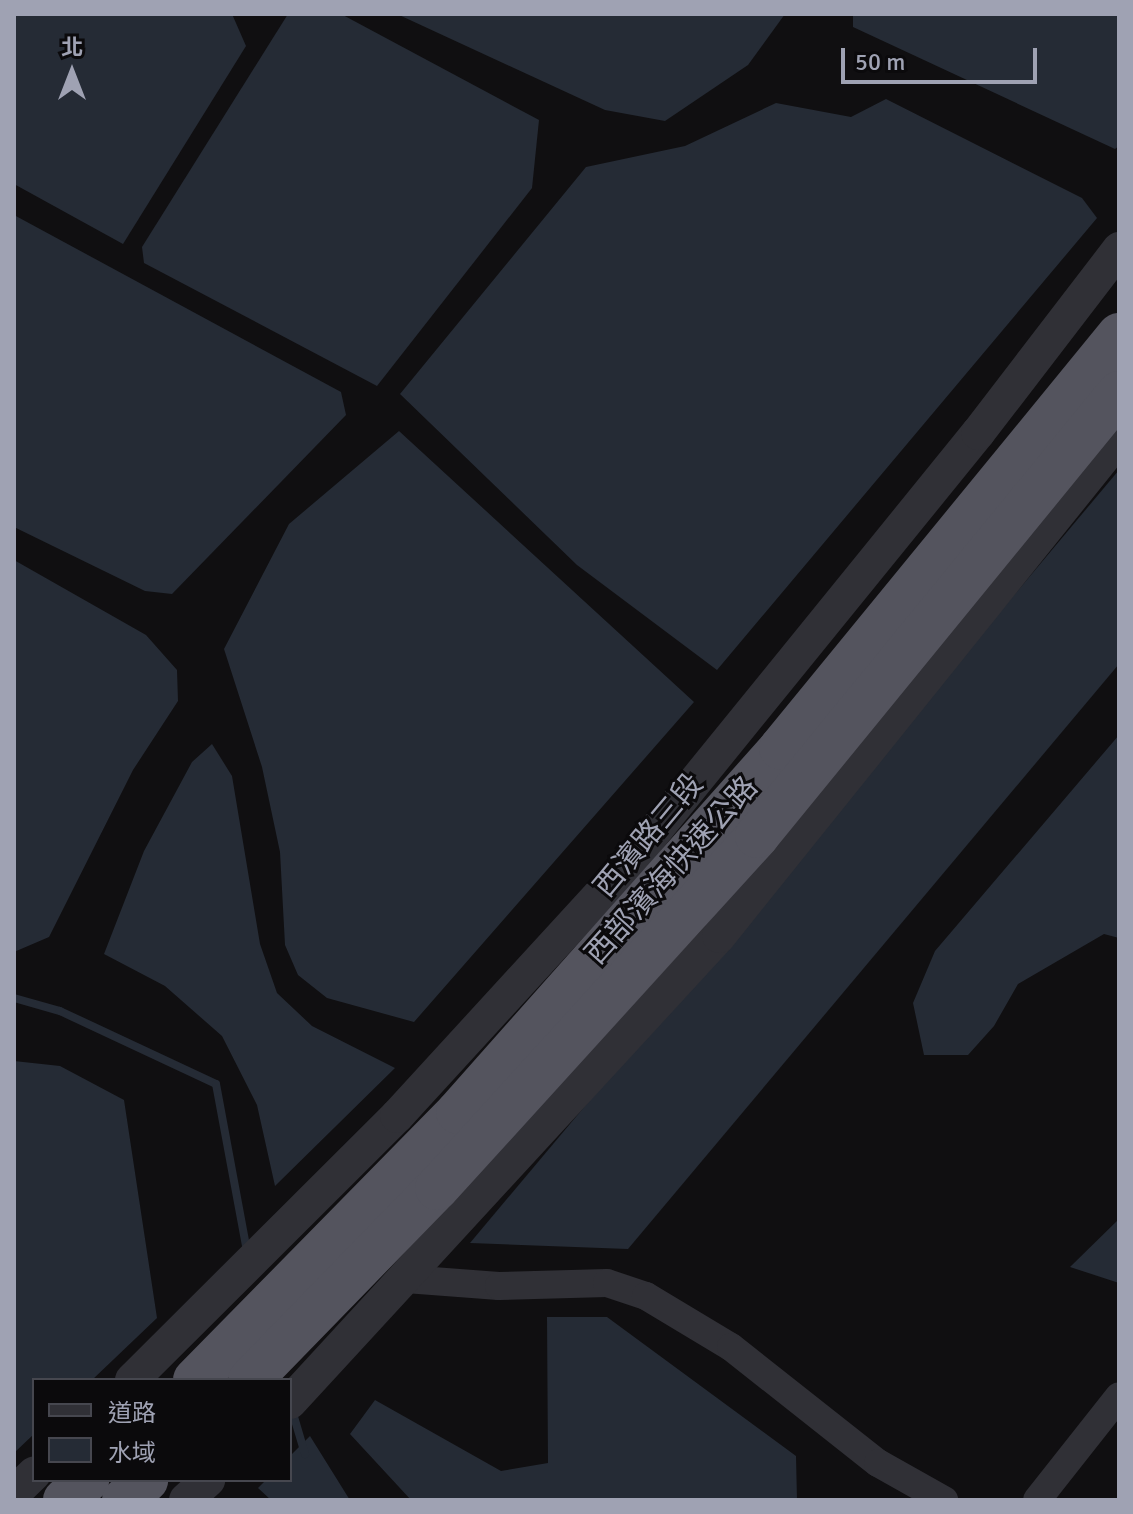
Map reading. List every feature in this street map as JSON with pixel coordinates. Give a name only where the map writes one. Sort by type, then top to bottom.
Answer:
[{"type":"highway","name":"西部濱海快速公路","points":[[221,1374],[285,1293],[458,1112],[781,748],[1119,335]]},
{"type":"highway","name":"西部濱海快速公路","points":[[221,1374],[294,1337],[757,836],[1119,393]]},
{"type":"highway","points":[[65,1500],[85,1482]]},
{"type":"highway","points":[[124,1500],[144,1482]]},
{"type":"street","name":"西濱路三段","points":[[134,1378],[274,1242],[629,863],[978,433],[1119,249]]},
{"type":"street","points":[[300,1392],[719,936],[1119,438]]},
{"type":"street","points":[[406,1279],[499,1286],[607,1283],[646,1296],[731,1347],[878,1463],[944,1500]]},
{"type":"street","points":[[1037,1500],[1119,1396]]},
{"type":"street","points":[[14,1493],[32,1476]]},
{"type":"street","points":[[186,1500],[206,1482]]},
{"type":"water","points":[[14,14],[232,14],[246,46],[123,244],[14,184]]},
{"type":"water","points":[[288,14],[341,14],[539,120],[532,188],[377,386],[144,263],[142,247]]},
{"type":"water","points":[[397,14],[785,14],[748,65],[665,121],[605,110]]},
{"type":"water","points":[[853,14],[1119,14],[1119,146],[1115,149],[853,27]]},
{"type":"water","points":[[886,99],[1082,198],[1097,218],[717,670],[577,565],[400,394],[586,167],[685,146],[776,103],[851,117]]},
{"type":"water","points":[[14,215],[341,392],[346,415],[172,594],[145,591],[14,527]]},
{"type":"water","points":[[399,431],[694,702],[414,1022],[327,998],[298,975],[285,945],[280,852],[262,767],[224,649],[289,524]]},
{"type":"water","points":[[1119,470],[1119,664],[628,1249],[470,1243]]},
{"type":"water","points":[[14,560],[146,635],[177,670],[178,701],[133,770],[49,937],[14,952]]},
{"type":"water","points":[[1119,735],[1119,938],[1104,934],[1018,984],[994,1026],[968,1055],[924,1055],[913,1003],[935,951]]},
{"type":"water","points":[[212,744],[232,776],[260,944],[277,993],[312,1026],[395,1068],[275,1186],[257,1105],[222,1036],[165,986],[104,954],[144,851],[192,762]]},
{"type":"water","points":[[14,1061],[60,1066],[124,1100],[157,1318],[94,1378],[32,1378],[32,1436],[14,1453]]},
{"type":"water","points":[[1119,1219],[1119,1283],[1070,1267]]},
{"type":"water","points":[[547,1317],[607,1317],[796,1456],[797,1500],[411,1500],[350,1434],[375,1400],[501,1471],[548,1463]]},
{"type":"water","points":[[310,1436],[350,1500],[271,1500],[258,1488],[264,1482],[292,1482],[292,1454]]},
{"type":"waterway","points":[[14,998],[60,1011],[216,1084],[247,1252]]},
{"type":"waterway","points":[[292,1410],[305,1454]]}]
